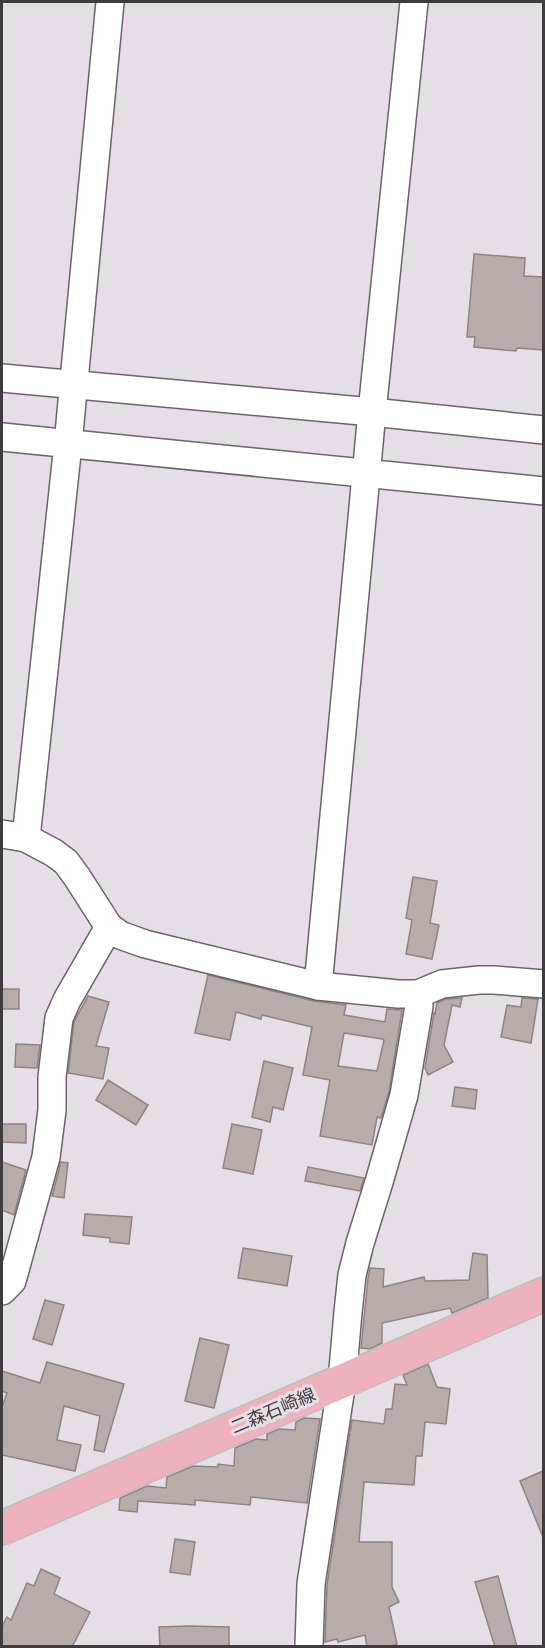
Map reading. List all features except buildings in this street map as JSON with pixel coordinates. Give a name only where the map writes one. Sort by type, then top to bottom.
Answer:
[{"type":"main road","name":"二森石崎線","points":[[2,1528],[543,1294]]},
{"type":"street","points":[[110,2],[68,444],[14,836],[54,853],[66,862],[109,927],[120,935],[145,944],[318,986],[418,994],[442,984],[479,980],[543,984]]},
{"type":"street","points":[[318,986],[366,473],[414,2]]},
{"type":"street","points":[[2,378],[543,430]]},
{"type":"street","points":[[2,437],[543,491]]},
{"type":"street","points":[[2,1291],[12,1281],[46,1157],[59,1018],[109,927]]},
{"type":"street","points":[[309,1647],[311,1584],[342,1381],[352,1275],[404,1095],[419,1006],[418,994]]}]
